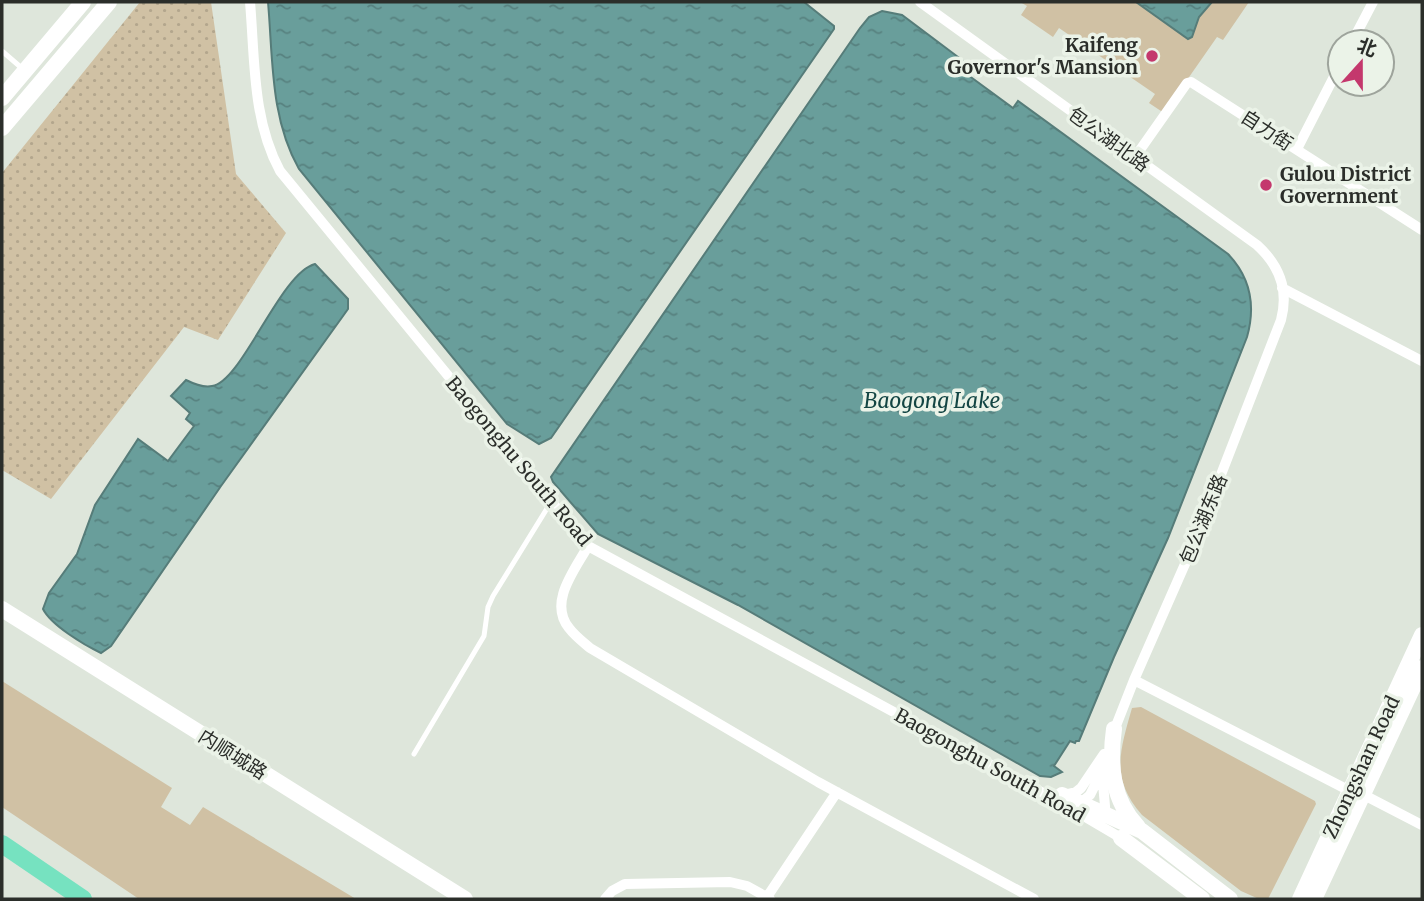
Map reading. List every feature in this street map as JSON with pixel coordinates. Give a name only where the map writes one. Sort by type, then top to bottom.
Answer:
[{"type":"main road","points":[[2,845],[83,899]]},
{"type":"main road","points":[[2,858],[62,899]]},
{"type":"street","points":[[2,98],[83,2]]},
{"type":"street","points":[[2,128],[109,2]]},
{"type":"street","name":"Baogonghu South Road","points":[[250,2],[260,116],[269,149],[280,171],[588,545],[1036,791],[1070,801],[1121,838]]},
{"type":"street","name":"包公湖北路","points":[[920,2],[1257,245],[1275,263],[1282,288]]},
{"type":"street","points":[[1359,28],[1373,2]]},
{"type":"street","name":"自力街","points":[[1135,157],[1187,83],[1191,82],[1422,230]]},
{"type":"street","points":[[1297,149],[1326,92]]},
{"type":"street","points":[[1282,288],[1422,361]]},
{"type":"street","name":"包公湖东路","points":[[1114,729],[1196,540],[1282,320],[1282,288]]},
{"type":"street","points":[[588,545],[562,594],[562,616],[568,628],[590,648],[836,792],[1034,899]]},
{"type":"street","name":"内顺城路","points":[[2,609],[465,899]]},
{"type":"street","name":"Zhongshan Road","points":[[1314,899],[1422,635]]},
{"type":"street","name":"Zhongshan Road","points":[[1300,899],[1422,667]]},
{"type":"street","points":[[1133,680],[1422,825]]},
{"type":"street","points":[[1114,729],[1108,755],[1105,813],[1112,829],[1202,899]]},
{"type":"street","points":[[1070,801],[1093,790],[1108,755]]},
{"type":"street","points":[[1070,801],[1069,794],[1082,788],[1108,755]]},
{"type":"street","points":[[1108,755],[1123,808],[1142,831]]},
{"type":"street","points":[[606,899],[612,891],[625,884],[730,882],[747,886],[769,898],[836,792]]},
{"type":"street","points":[[1070,801],[1105,813],[1142,831],[1230,899]]},
{"type":"lane","points":[[2,51],[25,71]]},
{"type":"lane","points":[[414,754],[484,636],[488,607],[493,596],[551,502]]},
{"type":"shaded area","points":[[140,2],[211,2],[236,174],[286,233],[218,340],[184,327],[51,499],[2,470],[2,173]]},
{"type":"shaded area","name":"Kaifeng Governor's Mansion","points":[[1020,2],[1249,2],[1223,40],[1217,37],[1164,113],[1149,103],[1155,94],[1059,28],[1053,37],[1021,15],[1027,6]]},
{"type":"shaded area","points":[[2,681],[172,788],[161,807],[190,825],[203,807],[356,899],[139,899],[2,807]]},
{"type":"shaded area","points":[[1141,707],[1315,801],[1316,804],[1268,899],[1259,899],[1241,891],[1142,815],[1132,802],[1122,776],[1121,751],[1132,708]]},
{"type":"water","points":[[268,2],[804,2],[834,26],[834,29],[551,438],[539,444],[507,424],[299,169],[278,109]]},
{"type":"water","points":[[1136,2],[1212,2],[1199,17],[1192,37],[1188,39]]},
{"type":"water","name":"Baogong Lake","points":[[882,11],[902,15],[966,63],[968,75],[1013,108],[1018,101],[1228,254],[1242,273],[1249,292],[1251,314],[1247,337],[1168,538],[1079,741],[1070,741],[1054,766],[1062,772],[1051,777],[1040,776],[738,605],[598,534],[551,477],[860,28],[869,17]]},
{"type":"water","points":[[315,264],[348,299],[348,309],[111,646],[101,653],[77,640],[53,622],[43,609],[49,593],[77,554],[95,505],[138,439],[168,461],[194,426],[186,419],[190,413],[171,396],[186,380],[212,386],[224,380],[249,348],[288,286]]},
{"type":"place","name":"Kaifeng Governor's Mansion","points":[[1152,56]]},
{"type":"place","name":"Gulou District Government","points":[[1266,185]]}]
